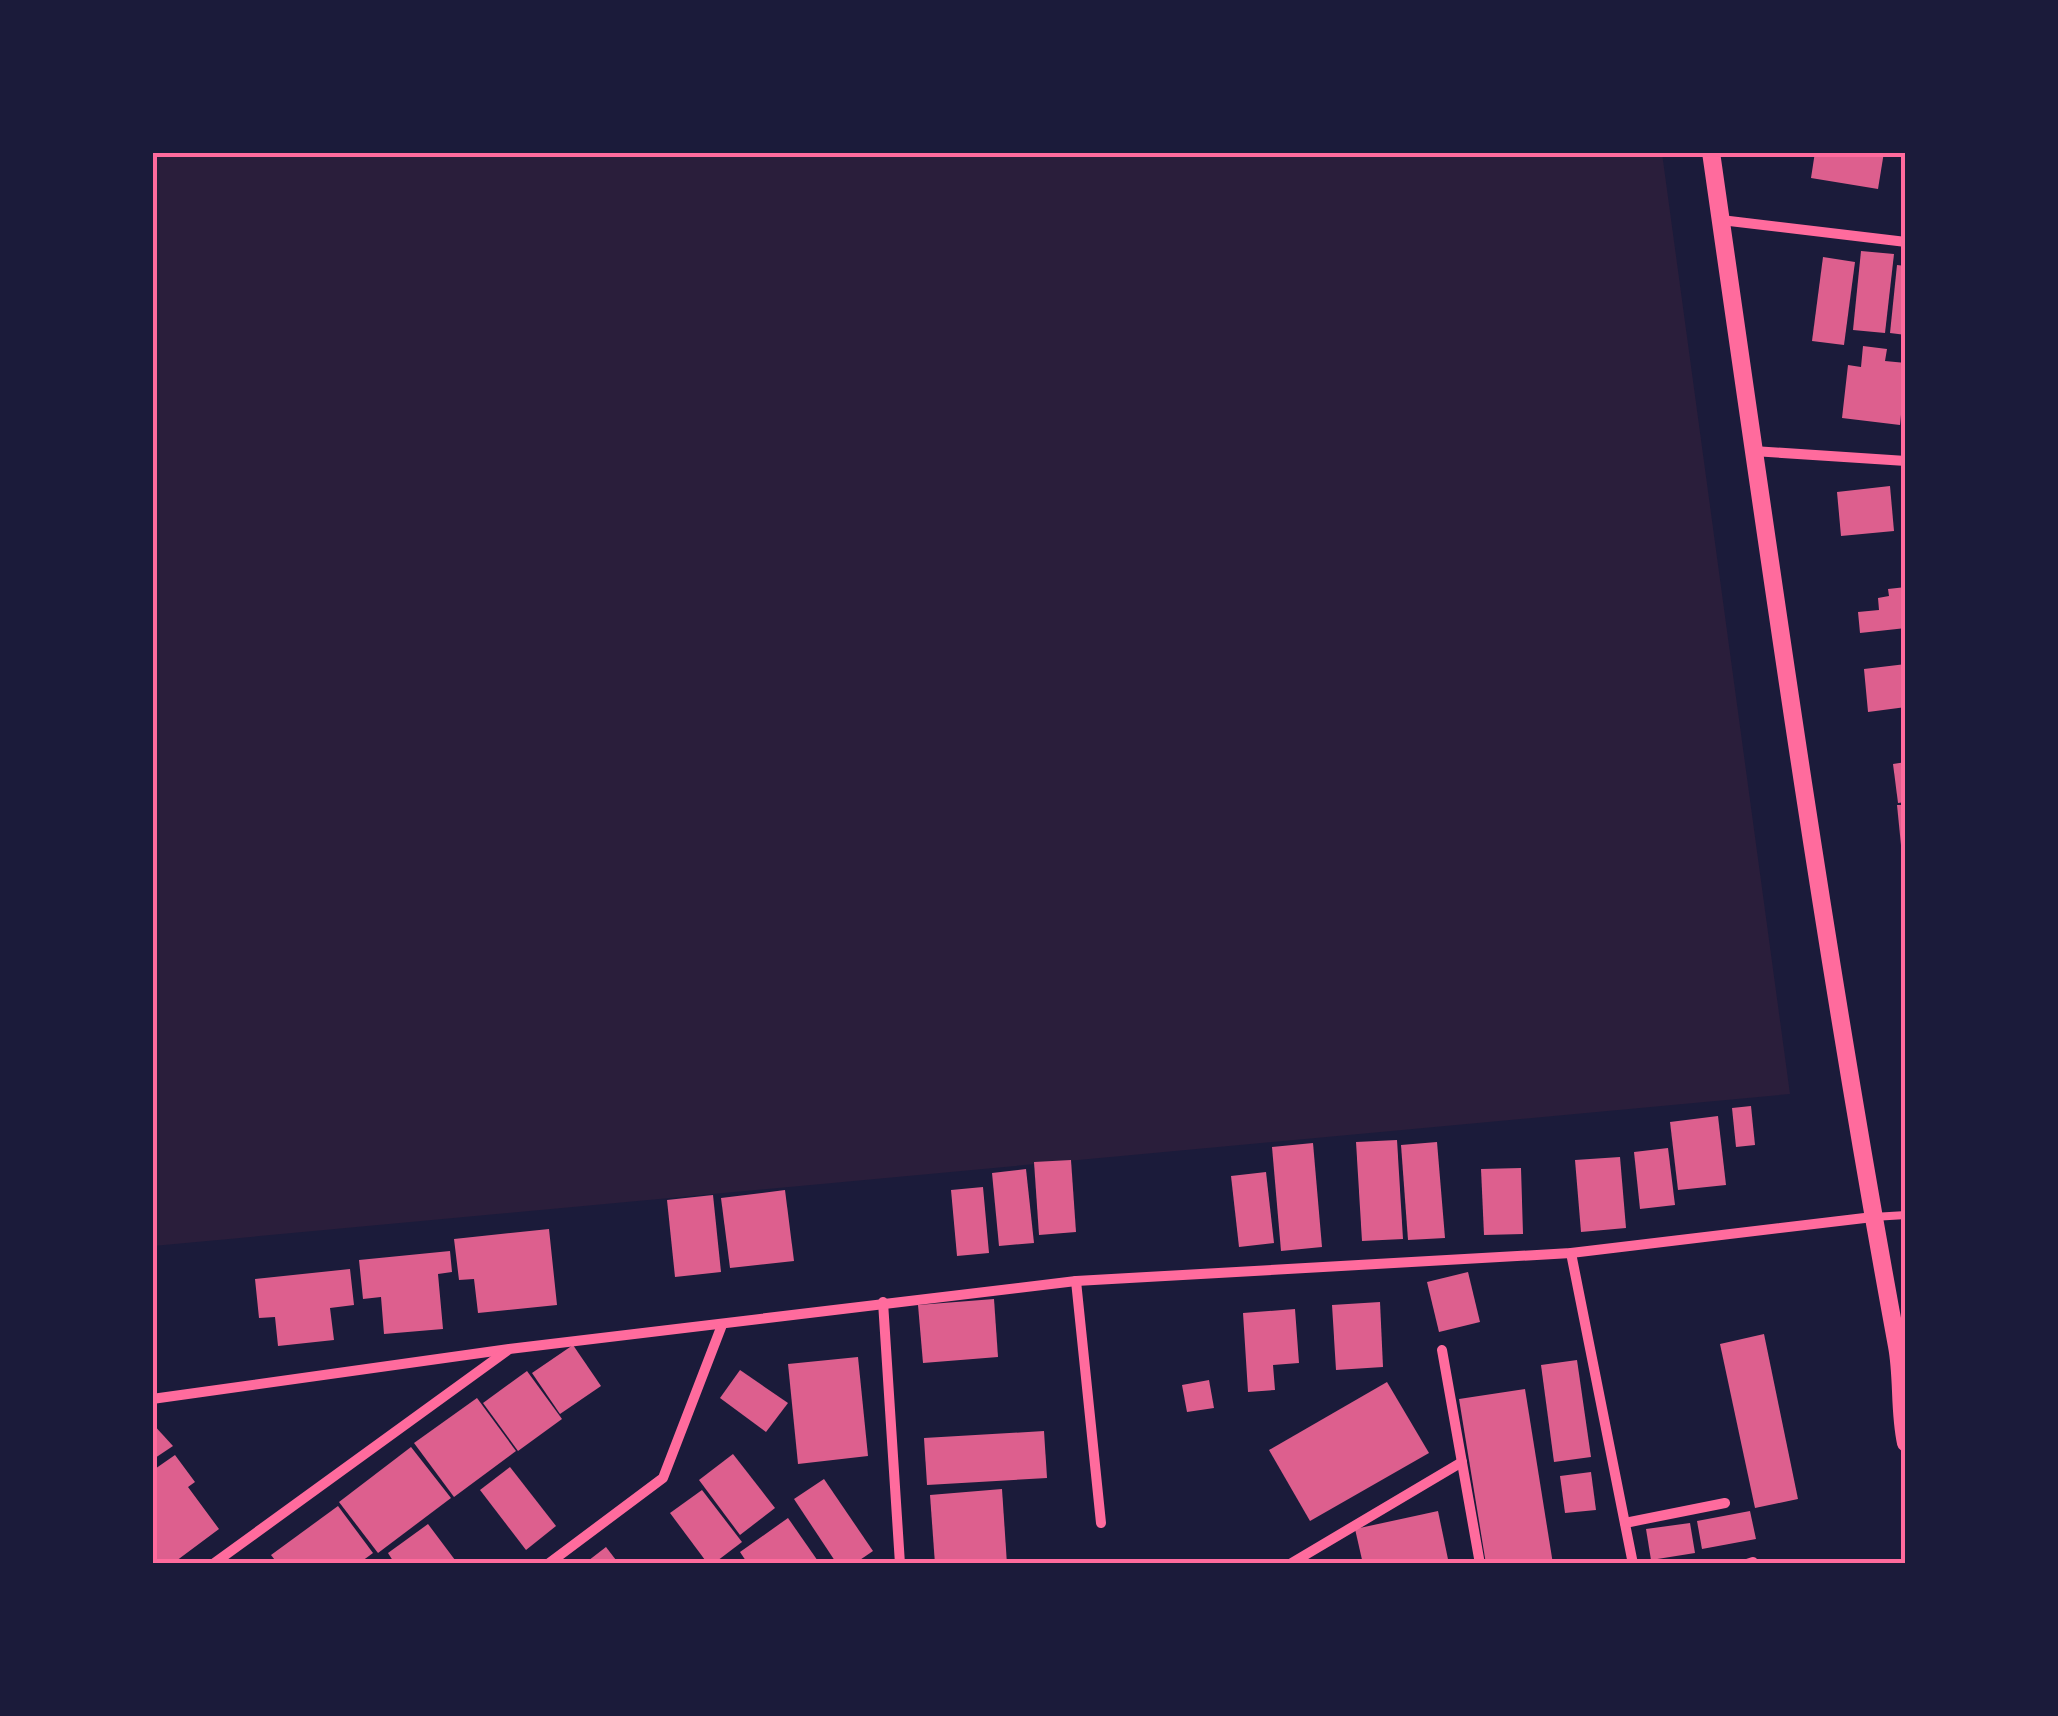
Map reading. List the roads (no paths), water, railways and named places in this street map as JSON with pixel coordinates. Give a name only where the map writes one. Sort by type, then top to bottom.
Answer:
[{"type":"street","points":[[1711,152],[1753,451],[1873,1217],[1903,1365],[1906,1443]]},
{"type":"street","points":[[1721,220],[1906,242]]},
{"type":"street","points":[[1753,451],[1906,461]]},
{"type":"street","points":[[152,1399],[883,1302],[1076,1282],[1571,1253],[1873,1217]]},
{"type":"street","points":[[1571,1253],[1632,1564]]},
{"type":"street","points":[[1076,1282],[1101,1523]]},
{"type":"street","points":[[883,1302],[900,1564]]},
{"type":"street","points":[[548,1564],[662,1478],[722,1324]]},
{"type":"street","points":[[213,1564],[509,1349]]},
{"type":"street","points":[[1442,1350],[1480,1564]]},
{"type":"street","points":[[1290,1564],[1462,1462]]},
{"type":"street","points":[[1624,1523],[1725,1503]]},
{"type":"lane","points":[[1873,1217],[1906,1215]]}]
